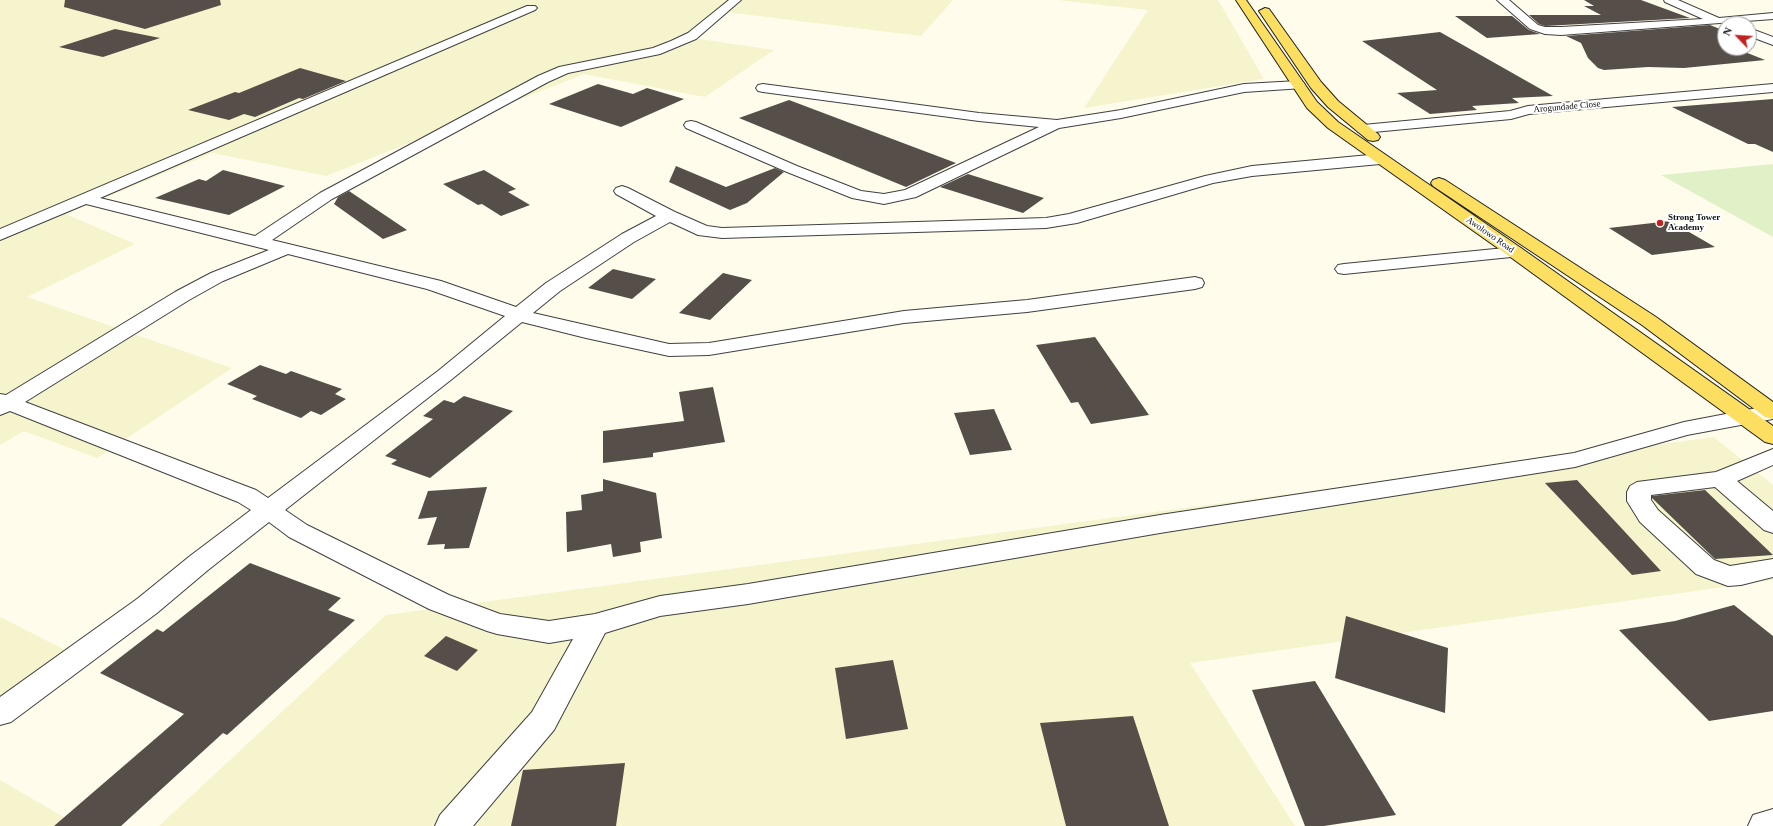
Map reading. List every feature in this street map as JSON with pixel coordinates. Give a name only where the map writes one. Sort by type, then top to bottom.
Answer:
[{"type":"main road","name":"Awolowo Road","points":[[1241,0],[1312,105],[1333,125],[1515,252],[1773,437]]},
{"type":"main road","name":"Awolowo Road","points":[[1257,0],[1301,61],[1316,85],[1333,104],[1363,129],[1402,160],[1464,198],[1649,322],[1773,412]]},
{"type":"street","points":[[257,242],[326,196],[543,79],[564,70],[656,51],[675,44],[692,36],[736,0]]},
{"type":"street","points":[[1502,0],[1534,27],[1545,30],[1560,31],[1717,23]]},
{"type":"street","points":[[1669,0],[1717,20]]},
{"type":"street","points":[[0,235],[531,8]]},
{"type":"street","points":[[1757,18],[1773,16]]},
{"type":"street","points":[[1757,35],[1773,41]]},
{"type":"street","points":[[763,88],[978,117],[1057,124],[1122,114],[1244,88],[1298,85]]},
{"type":"street","name":"Arogundade Close","points":[[1363,129],[1511,115],[1528,110],[1773,88]]},
{"type":"street","points":[[691,125],[792,169],[858,194],[884,199],[910,194],[1057,124]]},
{"type":"street","points":[[622,191],[669,216],[704,232],[722,233],[1046,223],[1071,218],[1211,179],[1252,171],[1380,159]]},
{"type":"street","points":[[84,199],[434,285],[519,315],[592,334],[669,350],[708,350],[904,317],[1027,306],[1194,283]]},
{"type":"street","points":[[0,713],[147,606],[445,375],[553,287],[628,238],[669,216]]},
{"type":"street","points":[[3,404],[182,296],[217,277],[286,249]]},
{"type":"street","points":[[1344,269],[1515,252]]},
{"type":"street","points":[[3,404],[166,464],[247,496],[298,531],[439,602],[497,624],[549,632],[595,625],[660,606],[748,594],[1160,524],[1575,460],[1684,429],[1745,416],[1773,412]]},
{"type":"street","points":[[1773,456],[1720,479],[1644,488],[1639,492],[1639,501],[1649,516],[1704,566],[1728,576],[1741,575],[1773,568]]},
{"type":"street","points":[[1720,479],[1773,524]]},
{"type":"street","points":[[452,826],[543,721],[595,625]]},
{"type":"street","points":[[1765,826],[1773,824]]},
{"type":"green space","points":[[0,0],[953,0],[921,36],[726,12],[686,37],[774,50],[705,97],[584,74],[326,176],[213,153],[66,214],[135,244],[27,297],[232,368],[97,458],[24,431],[0,445]]},
{"type":"green space","points":[[1058,0],[1218,0],[1264,79],[1084,108],[1148,10]]},
{"type":"green space","points":[[1773,164],[1773,237],[1661,175]]},
{"type":"green space","points":[[1714,437],[1773,485],[1773,580],[1190,663],[1295,826],[159,826],[386,615]]},
{"type":"green space","points":[[0,617],[87,661],[0,723]]},
{"type":"green space","points":[[0,780],[79,826],[0,826]]},
{"type":"building","points":[[65,0],[220,0],[221,5],[145,29],[64,7]]},
{"type":"building","points":[[1584,0],[1641,0],[1690,18],[1545,26],[1539,24],[1529,15],[1601,15],[1584,6],[1594,6]]},
{"type":"building","points":[[1455,16],[1512,16],[1529,30],[1540,34],[1487,38]]},
{"type":"building","points":[[1710,25],[1717,28],[1717,56],[1755,56],[1765,60],[1684,68],[1648,67],[1604,70],[1598,68],[1588,58],[1581,43],[1566,36]]},
{"type":"building","points":[[115,29],[160,38],[103,57],[59,47]]},
{"type":"building","points":[[1440,32],[1553,96],[1512,98],[1519,103],[1472,106],[1477,110],[1430,114],[1397,93],[1437,90],[1362,41]]},
{"type":"building","points":[[300,68],[346,81],[303,99],[299,98],[255,117],[244,114],[229,120],[188,110],[235,92],[239,93]]},
{"type":"building","points":[[598,84],[633,94],[647,88],[684,99],[621,127],[549,104]]},
{"type":"building","points":[[1773,99],[1773,152],[1755,144],[1748,144],[1672,107]]},
{"type":"building","points":[[789,100],[956,163],[906,187],[739,118]]},
{"type":"building","points":[[676,166],[726,187],[775,168],[784,172],[747,203],[730,210],[669,182]]},
{"type":"building","points":[[223,170],[285,186],[229,215],[155,198],[199,179],[206,181]]},
{"type":"building","points":[[484,170],[516,189],[508,192],[530,205],[501,216],[482,204],[478,205],[443,184]]},
{"type":"building","points":[[968,174],[1044,198],[1023,213],[940,187]]},
{"type":"building","points":[[349,191],[407,230],[383,239],[334,204],[338,197]]},
{"type":"building","points":[[1670,221],[1715,247],[1652,255],[1609,228]]},
{"type":"building","points":[[613,269],[656,279],[632,299],[588,288]]},
{"type":"building","points":[[723,273],[752,280],[710,320],[679,313]]},
{"type":"building","points":[[1095,337],[1149,415],[1091,424],[1078,402],[1071,403],[1036,345]]},
{"type":"building","points":[[260,365],[286,374],[291,371],[342,389],[335,394],[346,399],[321,415],[311,411],[301,418],[252,399],[257,396],[227,384]]},
{"type":"building","points":[[713,387],[725,442],[653,453],[653,457],[603,463],[603,431],[684,421],[679,392]]},
{"type":"building","points":[[464,396],[513,411],[430,478],[391,464],[397,460],[385,456],[433,419],[423,416],[444,400],[454,403]]},
{"type":"building","points":[[994,409],[1012,450],[970,455],[954,413]]},
{"type":"building","points":[[603,479],[656,493],[662,538],[640,542],[641,552],[613,557],[611,544],[567,552],[566,512],[582,510],[581,495],[603,491]]},
{"type":"building","points":[[1577,480],[1661,571],[1632,575],[1545,483]]},
{"type":"building","points":[[487,487],[469,548],[444,549],[445,544],[427,545],[437,517],[418,519],[428,491]]},
{"type":"building","points":[[1705,490],[1773,555],[1715,559],[1652,498],[1652,496]]},
{"type":"building","points":[[250,563],[341,598],[328,610],[355,620],[227,735],[223,733],[121,826],[54,826],[184,714],[100,673],[157,629],[163,632]]},
{"type":"building","points":[[1734,605],[1773,636],[1773,711],[1709,721],[1619,630],[1675,621]]},
{"type":"building","points":[[1346,616],[1448,648],[1445,713],[1335,678]]},
{"type":"building","points":[[446,636],[478,650],[457,671],[424,656]]},
{"type":"building","points":[[893,660],[908,729],[846,739],[835,668]]},
{"type":"building","points":[[1315,681],[1396,815],[1324,826],[1305,826],[1252,690]]},
{"type":"building","points":[[1133,716],[1169,826],[1066,826],[1040,723]]},
{"type":"building","points":[[625,763],[616,826],[511,826],[523,770]]},
{"type":"place","name":"Strong Tower Academy","points":[[1660,223]]}]
